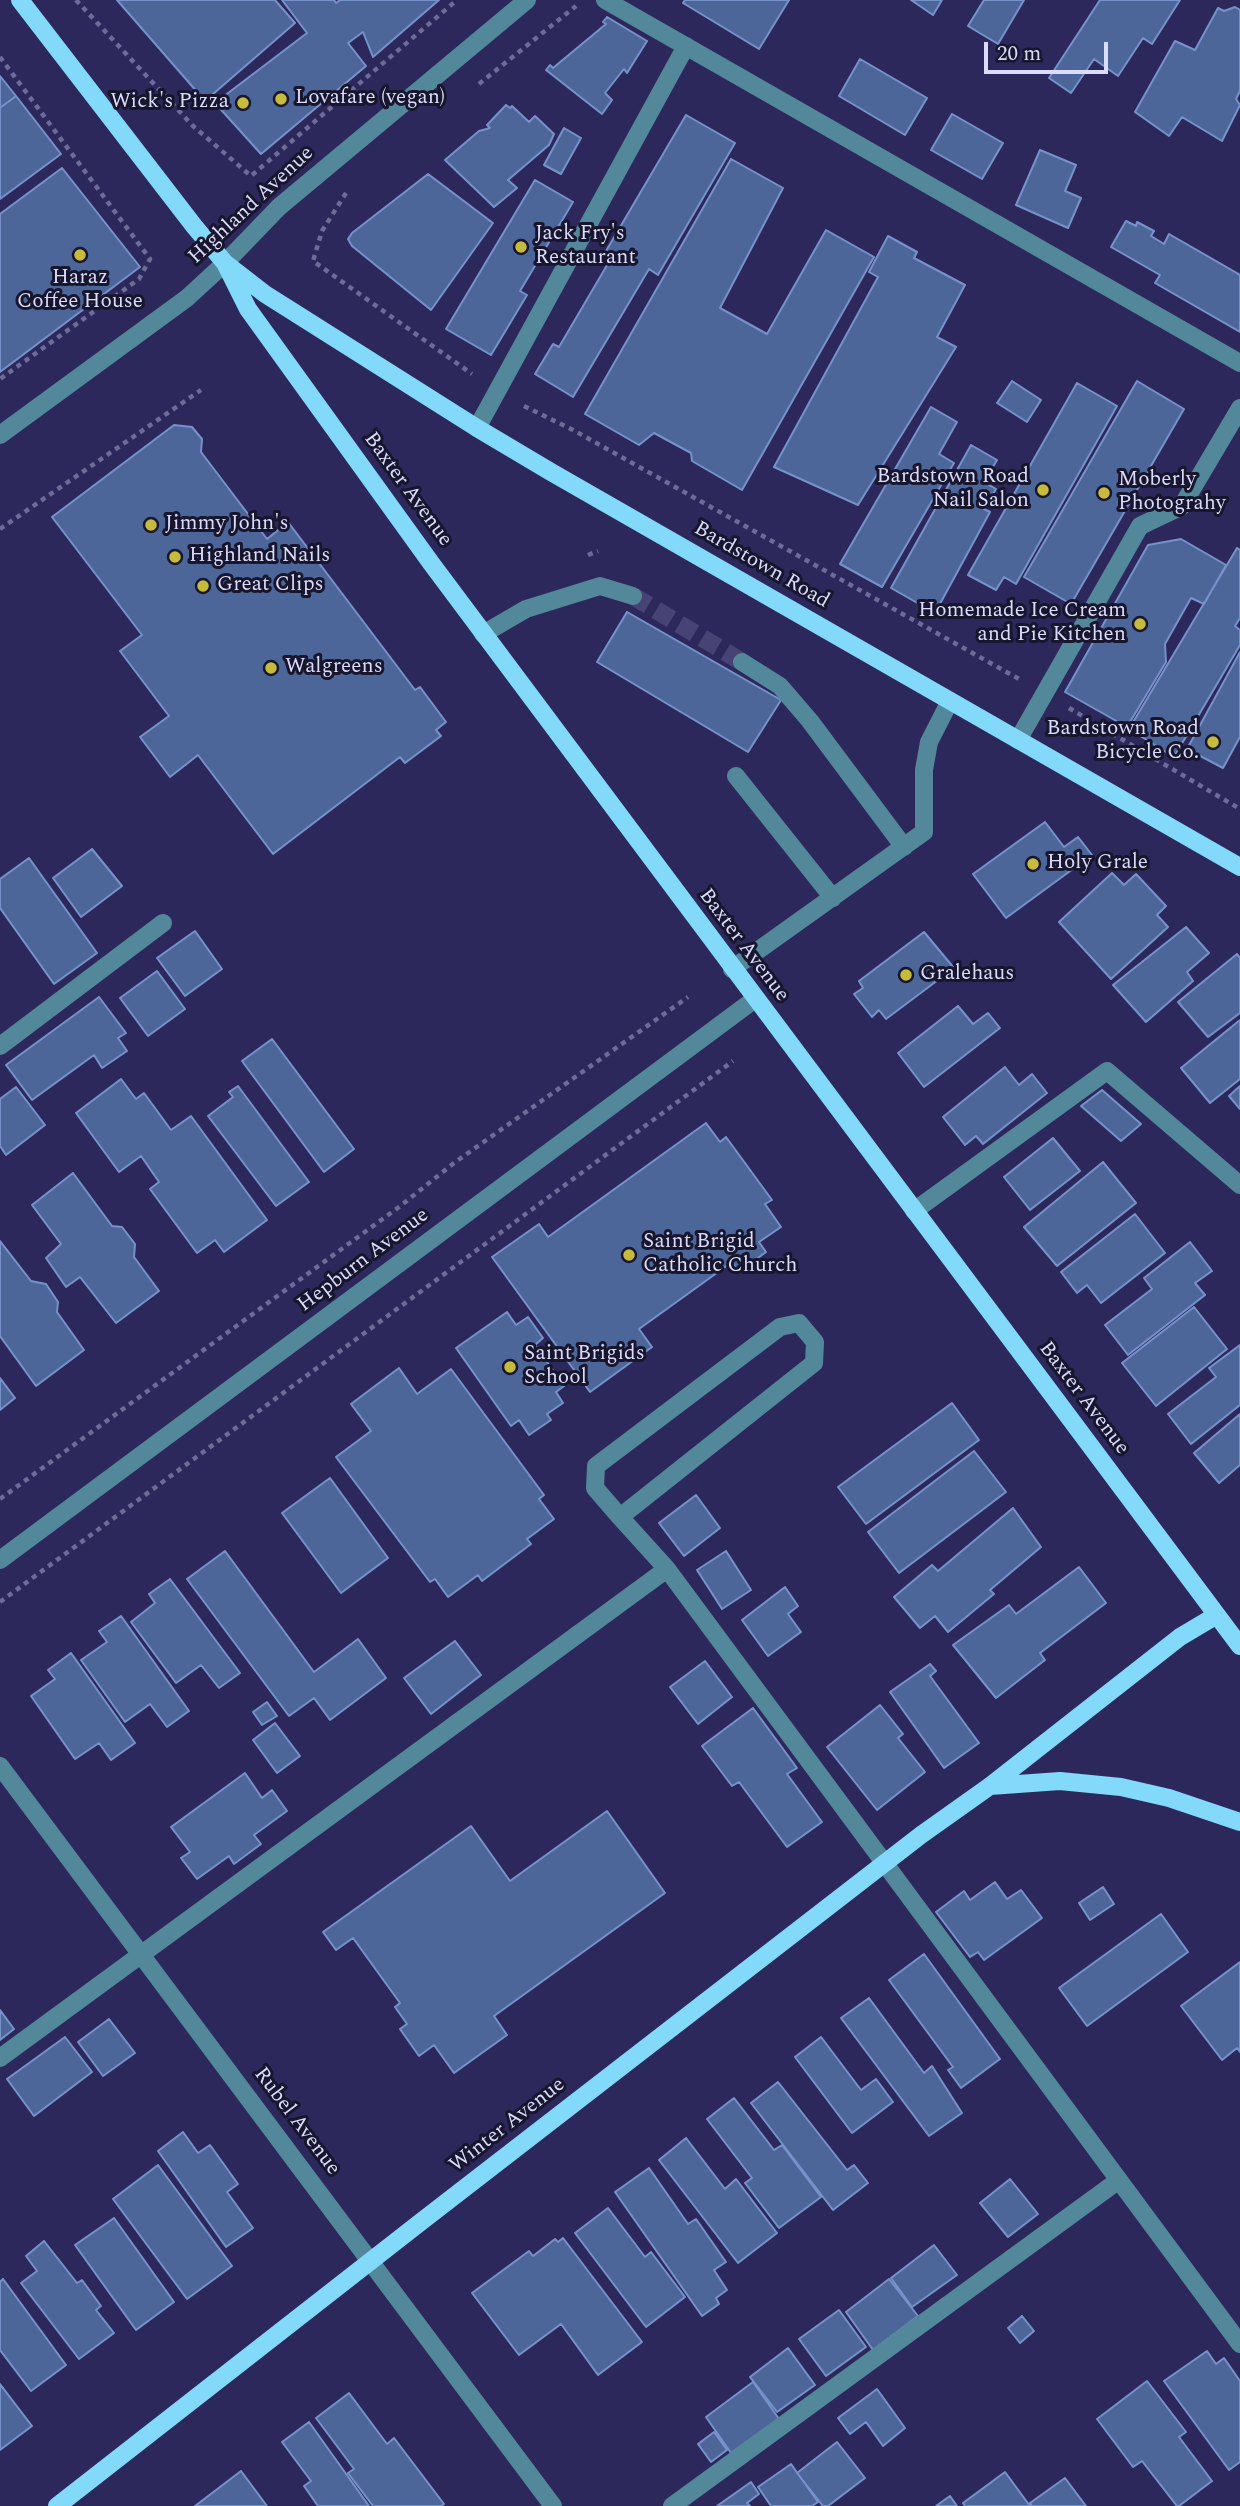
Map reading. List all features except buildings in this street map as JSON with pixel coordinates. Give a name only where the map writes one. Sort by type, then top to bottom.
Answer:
[{"type":"main road","name":"Baxter Avenue","points":[[20,0],[194,226],[225,263],[265,294]]},
{"type":"main road","name":"Baxter Avenue","points":[[225,263],[248,309],[483,634],[1240,1646]]},
{"type":"main road","name":"Bardstown Road","points":[[265,294],[477,428],[1240,867]]},
{"type":"main road","name":"Winter Avenue","points":[[57,2506],[885,1863],[990,1786],[1180,1637],[1217,1615]]},
{"type":"main road","points":[[990,1786],[1060,1781],[1121,1787],[1168,1798],[1240,1822]]},
{"type":"street","name":"Highland Avenue","points":[[0,435],[187,298],[225,263],[279,206],[527,0]]},
{"type":"street","points":[[605,0],[1240,363]]},
{"type":"street","points":[[477,428],[686,46]]},
{"type":"street","points":[[1018,740],[1140,526],[1182,506],[1240,408]]},
{"type":"street","points":[[483,634],[526,609],[600,586],[633,596]]},
{"type":"street","points":[[742,662],[780,686],[904,847]]},
{"type":"street","points":[[732,969],[924,832],[924,770],[929,742],[950,701]]},
{"type":"street","points":[[736,776],[834,898]]},
{"type":"street","points":[[0,1046],[163,923]]},
{"type":"street","name":"Hepburn Avenue","points":[[0,1560],[755,999]]},
{"type":"street","points":[[914,1212],[1107,1071],[1240,1185]]},
{"type":"street","points":[[620,1517],[814,1363],[815,1342],[799,1323],[780,1327],[596,1466],[595,1488],[620,1517],[667,1569],[1240,2344]]},
{"type":"street","points":[[0,2058],[667,1569]]},
{"type":"street","name":"Rubel Avenue","points":[[0,1766],[553,2506]]},
{"type":"street","points":[[672,2506],[1119,2180]]},
{"type":"path","points":[[76,0],[193,126],[251,176],[457,0]]},
{"type":"path","points":[[477,86],[583,0]]},
{"type":"path","points":[[0,57],[150,259],[139,279],[0,379]]},
{"type":"path","points":[[348,189],[322,231],[313,261],[497,392],[573,430],[1045,693],[1240,809]]},
{"type":"path","points":[[0,529],[201,390]]},
{"type":"path","points":[[0,1499],[399,1207],[454,1163],[688,997]]},
{"type":"path","points":[[0,1602],[733,1061]]},
{"type":"tunnel","points":[[633,596],[742,662]]},
{"type":"place","name":"Lovafare (vegan)","points":[[281,99]]},
{"type":"place","name":"Wick's Pizza","points":[[243,103]]},
{"type":"place","name":"Jack Fry's Restaurant","points":[[521,247]]},
{"type":"place","name":"Haraz Coffee House","points":[[80,255]]},
{"type":"place","name":"Bardstown Road Nail Salon","points":[[1043,490]]},
{"type":"place","name":"Moberly Photograhy","points":[[1104,493]]},
{"type":"place","name":"Jimmy John's","points":[[151,525]]},
{"type":"place","name":"Highland Nails","points":[[175,557]]},
{"type":"place","name":"Great Clips","points":[[203,586]]},
{"type":"place","name":"Homemade Ice Cream and Pie Kitchen","points":[[1140,624]]},
{"type":"place","name":"Walgreens","points":[[271,668]]},
{"type":"place","name":"Bardstown Road Bicycle Co.","points":[[1213,742]]},
{"type":"place","name":"Holy Grale","points":[[1033,864]]},
{"type":"place","name":"Gralehaus","points":[[906,975]]},
{"type":"place","name":"Saint Brigid Catholic Church","points":[[629,1255]]},
{"type":"place","name":"Saint Brigids School","points":[[510,1367]]}]
